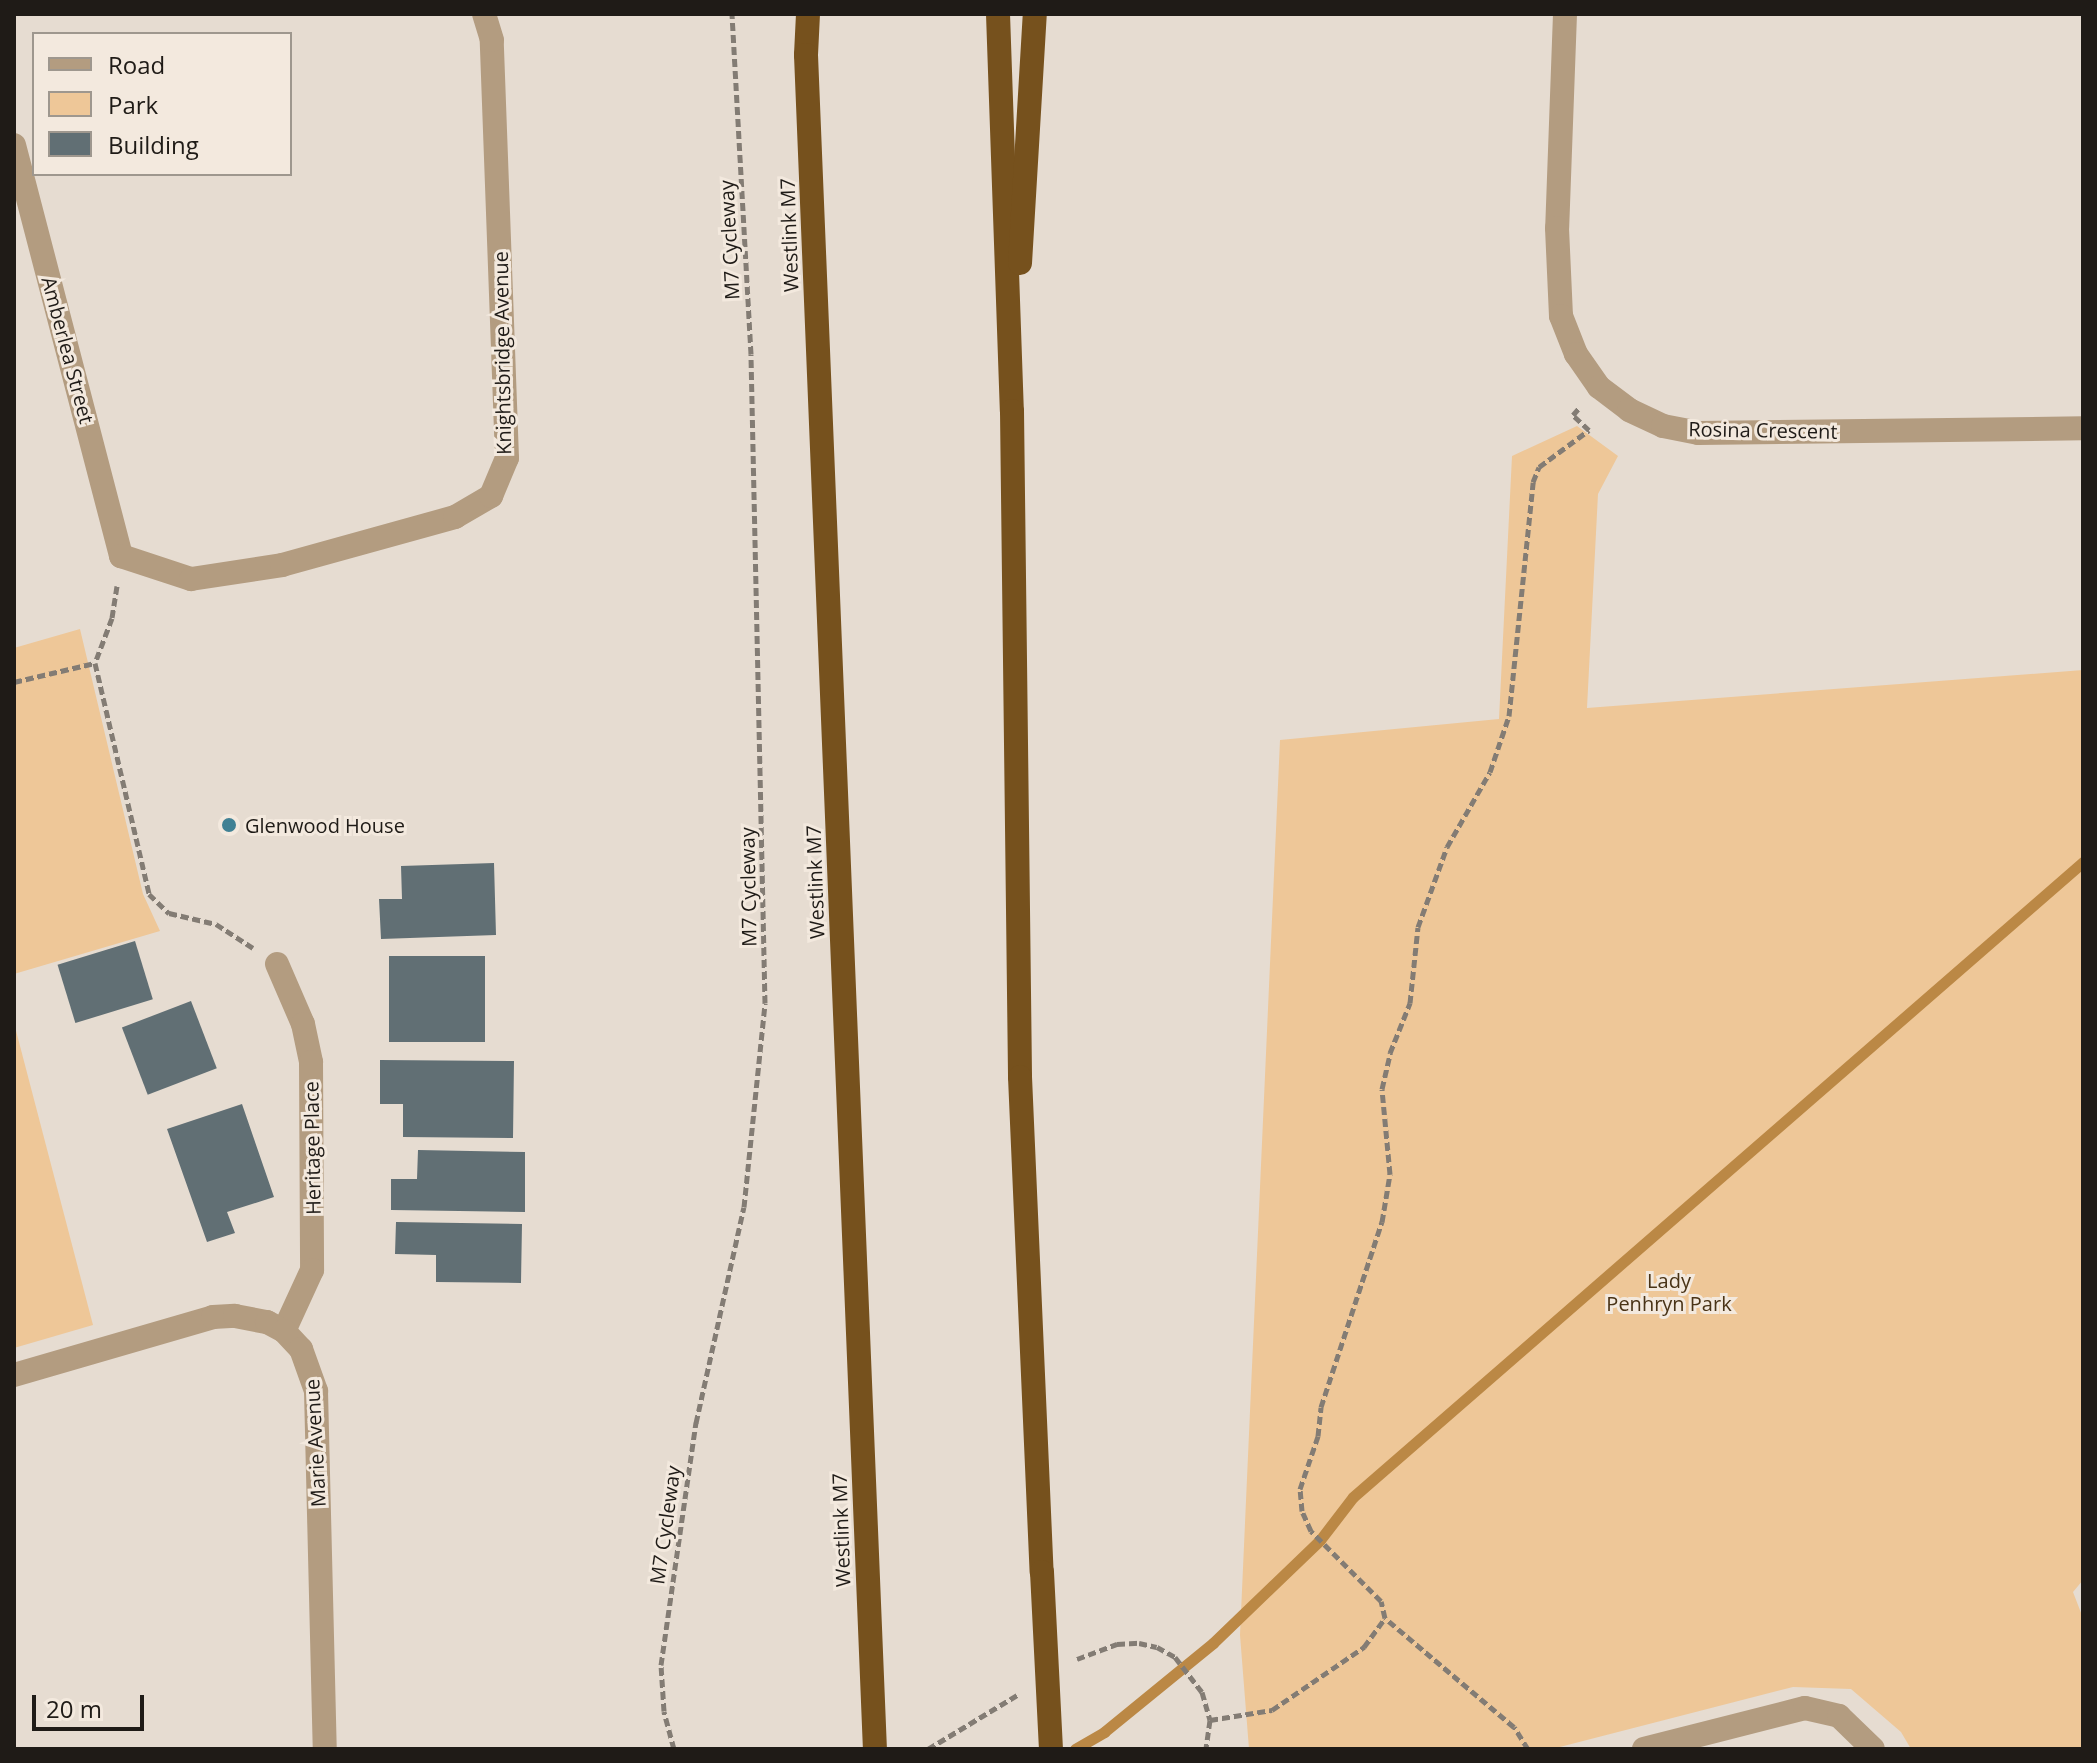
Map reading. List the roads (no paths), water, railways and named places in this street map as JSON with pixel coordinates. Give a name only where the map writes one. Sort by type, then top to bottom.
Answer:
[{"type":"highway","name":"Westlink M7","points":[[806,14],[875,1749]]},
{"type":"highway","points":[[998,14],[1012,411],[1020,1077],[1051,1749]]},
{"type":"highway","points":[[1012,411],[1035,14]]},
{"type":"street","name":"Knightsbridge Avenue","points":[[121,556],[191,579],[264,569],[455,517],[491,496],[507,458],[492,40],[484,14]]},
{"type":"street","name":"Rosina Crescent","points":[[1565,14],[1557,228],[1561,316],[1576,354],[1599,387],[1629,410],[1652,421],[1698,433],[2083,428]]},
{"type":"street","name":"Amberlea Street","points":[[14,145],[121,556]]},
{"type":"street","name":"Heritage Place","points":[[277,964],[303,1024],[311,1062],[312,1270],[284,1331]]},
{"type":"street","points":[[14,1375],[213,1317],[251,1318],[284,1331]]},
{"type":"street","name":"Marie Avenue","points":[[284,1331],[301,1349],[316,1391],[325,1749]]},
{"type":"street","points":[[1644,1749],[1805,1708],[1839,1716],[1873,1749]]},
{"type":"waterway","points":[[1075,1749],[1104,1732],[1213,1643],[1320,1540],[1353,1497],[2083,862]]},
{"type":"place","name":"Glenwood House","points":[[229,825]]},
{"type":"park label","name":"Lady Penhryn Park","points":[[1669,1292]]}]
